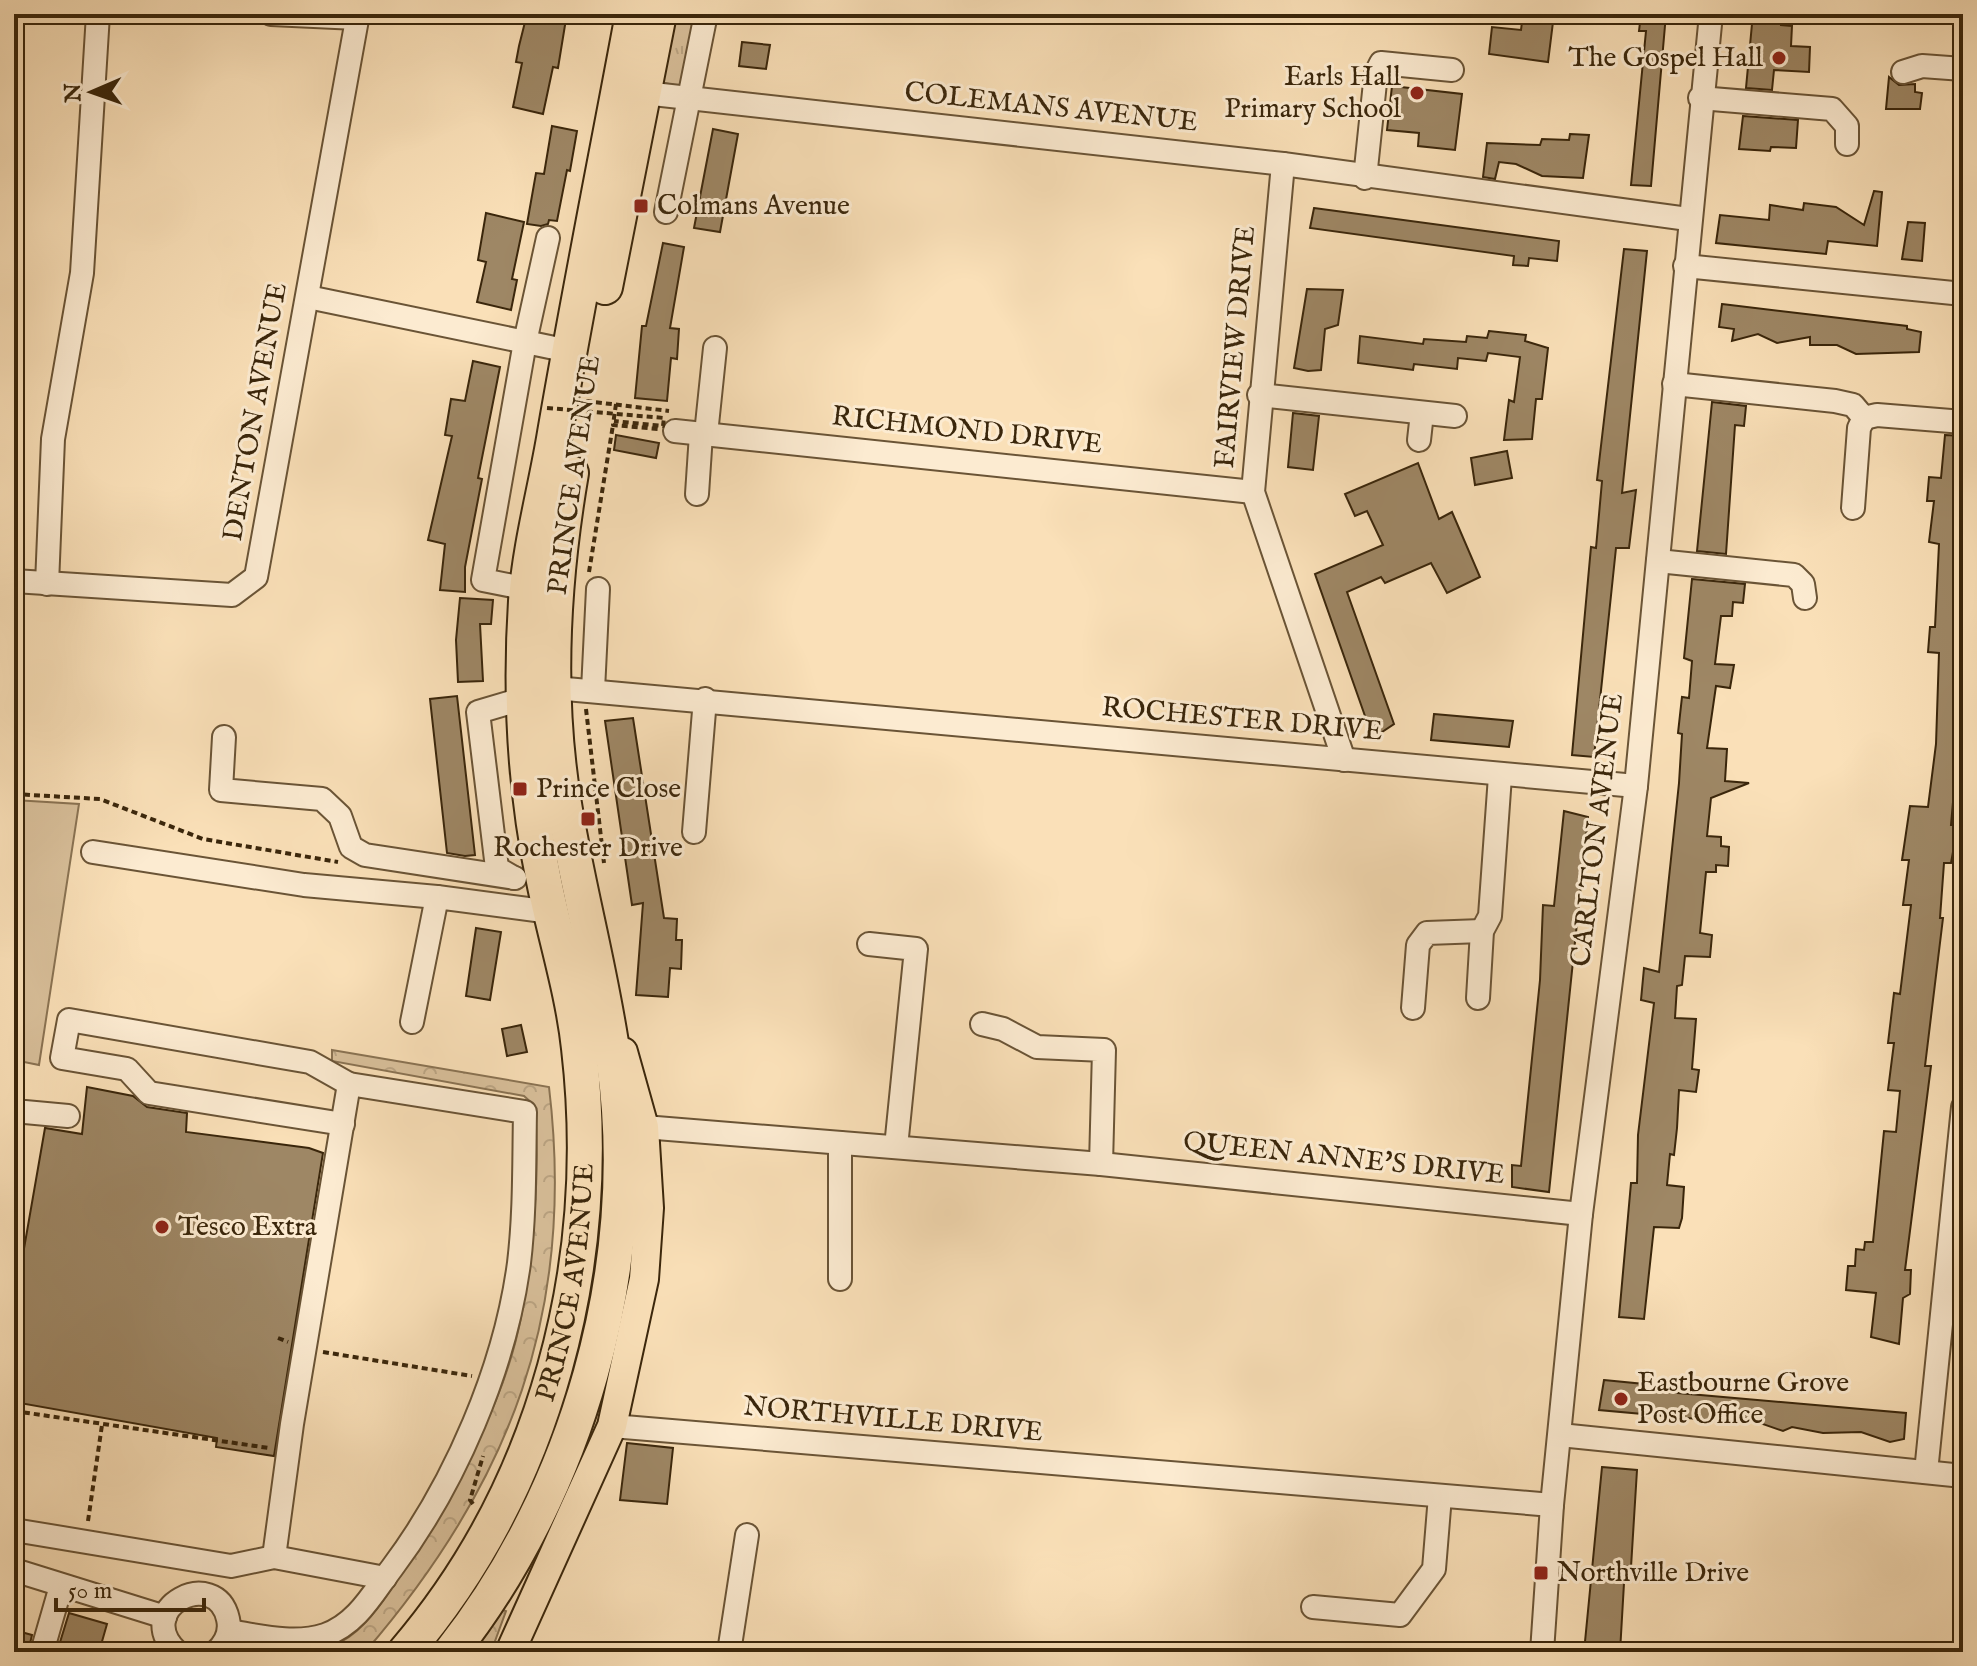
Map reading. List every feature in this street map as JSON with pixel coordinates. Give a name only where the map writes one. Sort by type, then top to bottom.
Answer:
[{"type":"highway","name":"PRINCE AVENUE","points":[[451,1652],[476,1620],[537,1521],[575,1428],[611,1283],[621,1150],[615,1064],[563,794],[540,693],[528,589],[569,351],[633,14]]},
{"type":"highway","name":"PRINCE AVENUE","points":[[405,1652],[455,1588],[509,1496],[555,1371],[579,1268],[587,1164],[579,1045],[551,912],[529,878],[526,757],[540,693],[555,585],[600,402],[644,93],[659,14]]},
{"type":"main road","name":"PRINCE AVENUE","points":[[510,1652],[612,1426],[644,1279],[649,1208],[644,1127],[590,940]]},
{"type":"street","points":[[47,584],[53,439],[82,273],[98,14]]},
{"type":"street","points":[[271,14],[358,16]]},
{"type":"street","points":[[666,212],[706,14]]},
{"type":"street","name":"CARLTON AVENUE","points":[[1542,1652],[1552,1505],[1581,1214],[1636,786],[1688,219],[1711,14]]},
{"type":"street","name":"DENTON AVENUE","points":[[14,581],[232,595],[256,577],[358,16]]},
{"type":"street","points":[[1365,178],[1376,73],[1381,63],[1452,70]]},
{"type":"street","points":[[1903,72],[1922,66],[1963,69]]},
{"type":"street","name":"COLEMANS AVENUE","points":[[644,93],[1283,164],[1365,178],[1688,219]]},
{"type":"street","points":[[1700,98],[1832,109],[1847,126],[1847,144]]},
{"type":"street","name":"FAIRVIEW DRIVE","points":[[1283,164],[1259,395],[1253,492],[1344,760]]},
{"type":"street","name":"PRINCE AVENUE","points":[[528,589],[483,580],[525,342],[548,238]]},
{"type":"street","points":[[1685,266],[1963,294]]},
{"type":"street","points":[[308,297],[569,351]]},
{"type":"street","points":[[697,494],[715,348]]},
{"type":"street","points":[[1674,384],[1835,401],[1853,405],[1864,418]]},
{"type":"street","points":[[1259,395],[1455,416]]},
{"type":"street","points":[[1419,440],[1422,413]]},
{"type":"street","points":[[1864,418],[1877,415],[1963,422]]},
{"type":"street","points":[[1853,508],[1859,428],[1864,418]]},
{"type":"street","name":"RICHMOND DRIVE","points":[[675,431],[1253,492]]},
{"type":"street","points":[[1658,561],[1794,575],[1803,584],[1805,598]]},
{"type":"street","points":[[593,690],[598,589]]},
{"type":"street","name":"ROCHESTER DRIVE","points":[[540,693],[593,690],[705,699],[1500,776],[1636,786]]},
{"type":"street","name":"PRINCE AVENUE","points":[[529,878],[497,868],[478,712],[540,693]]},
{"type":"street","points":[[694,832],[705,699]]},
{"type":"street","points":[[224,737],[221,790],[322,799],[340,816],[351,847],[365,855],[529,878]]},
{"type":"street","points":[[1478,998],[1482,931],[1490,916],[1500,776]]},
{"type":"street","points":[[93,852],[304,885],[437,897],[551,912]]},
{"type":"street","points":[[412,1022],[437,897]]},
{"type":"street","points":[[1413,1008],[1418,945],[1427,933],[1482,931]]},
{"type":"street","points":[[869,944],[916,949],[896,1147]]},
{"type":"street","points":[[229,1631],[285,1640],[325,1635],[354,1619],[447,1484],[488,1381],[519,1265],[525,1112],[349,1084],[310,1062],[69,1020],[62,1058],[127,1069],[149,1093],[343,1124]]},
{"type":"street","points":[[982,1024],[1003,1029],[1037,1047],[1104,1050],[1101,1164]]},
{"type":"street","points":[[274,1557],[304,1349],[349,1084]]},
{"type":"street","points":[[1926,1472],[1963,1107]]},
{"type":"street","points":[[14,1111],[68,1116]]},
{"type":"street","name":"QUEEN ANNE'S DRIVE","points":[[644,1127],[1101,1164],[1581,1214]]},
{"type":"street","points":[[840,1143],[840,1279]]},
{"type":"street","name":"NORTHVILLE DRIVE","points":[[612,1426],[1552,1505]]},
{"type":"street","points":[[1560,1435],[1963,1476]]},
{"type":"street","points":[[1313,1607],[1400,1615],[1434,1569],[1440,1496]]},
{"type":"street","points":[[14,1530],[231,1566],[274,1557],[385,1578]]},
{"type":"street","points":[[729,1652],[747,1535]]},
{"type":"street","points":[[15,1573],[165,1617]]},
{"type":"street","points":[[42,1652],[61,1586]]},
{"type":"street","points":[[177,1652],[166,1637],[165,1617],[178,1599],[188,1595],[209,1596],[225,1610],[229,1631],[216,1652]]},
{"type":"path","points":[[600,402],[677,412],[675,431],[613,425],[614,421],[600,402]]},
{"type":"path","points":[[547,408],[664,418],[663,426],[614,421]]},
{"type":"path","points":[[14,794],[100,799],[203,839],[353,864]]},
{"type":"path","points":[[278,1338],[304,1349],[488,1381]]},
{"type":"path","points":[[14,1411],[273,1448]]},
{"type":"path","points":[[85,1542],[102,1425]]},
{"type":"green space","points":[[668,14],[698,14],[684,87],[654,81]]},
{"type":"green space","points":[[14,800],[79,804],[39,1065],[14,1060]]},
{"type":"green space","points":[[332,1050],[549,1087],[555,1169],[552,1246],[541,1320],[522,1390],[494,1458],[459,1524],[416,1588],[365,1652],[290,1652],[335,1644],[349,1637],[367,1621],[396,1581],[462,1473],[492,1410],[515,1345],[535,1209],[535,1106],[524,1096],[332,1061]]},
{"type":"green space","points":[[500,1609],[506,1611],[491,1652],[469,1652]]},
{"type":"building","points":[[527,14],[566,19],[558,68],[553,67],[543,114],[513,107],[522,63],[516,62]]},
{"type":"building","points":[[1523,14],[1554,14],[1548,62],[1489,54],[1492,27],[1521,30]]},
{"type":"building","points":[[1641,14],[1666,14],[1651,186],[1631,185],[1646,31],[1639,31]]},
{"type":"building","points":[[1758,14],[1782,14],[1781,25],[1792,26],[1791,46],[1810,47],[1809,72],[1774,70],[1772,90],[1746,88],[1752,24],[1757,24]]},
{"type":"building","points":[[742,42],[770,45],[766,69],[739,66]]},
{"type":"building","points":[[1889,77],[1899,85],[1915,84],[1915,92],[1922,93],[1920,109],[1886,109]]},
{"type":"building","points":[[1392,86],[1462,94],[1455,150],[1418,146],[1419,133],[1387,130]]},
{"type":"building","points":[[1743,116],[1798,120],[1796,148],[1771,147],[1770,151],[1739,149]]},
{"type":"building","points":[[552,126],[577,131],[570,171],[567,170],[557,221],[549,220],[548,224],[541,226],[527,224],[536,173],[544,174]]},
{"type":"building","points":[[713,129],[738,134],[720,232],[694,228]]},
{"type":"building","points":[[1570,134],[1589,135],[1583,178],[1542,176],[1516,164],[1499,162],[1495,179],[1483,177],[1487,143],[1540,145],[1542,139],[1569,140]]},
{"type":"building","points":[[1874,191],[1882,192],[1877,246],[1828,241],[1826,254],[1716,243],[1720,215],[1769,220],[1770,205],[1803,210],[1804,203],[1836,207],[1864,225]]},
{"type":"building","points":[[1314,208],[1559,241],[1557,261],[1529,258],[1528,266],[1513,265],[1514,256],[1310,228]]},
{"type":"building","points":[[486,213],[524,222],[512,279],[517,280],[511,310],[477,302],[486,262],[478,260]]},
{"type":"building","points":[[1908,222],[1925,223],[1922,261],[1902,259]]},
{"type":"building","points":[[663,243],[684,247],[670,328],[679,329],[677,359],[671,358],[667,401],[635,398],[642,326],[646,326]]},
{"type":"building","points":[[1624,249],[1647,251],[1622,493],[1636,490],[1629,548],[1616,548],[1594,757],[1572,755],[1591,547],[1596,548],[1602,481],[1597,480]]},
{"type":"building","points":[[1307,289],[1343,290],[1338,325],[1325,329],[1321,370],[1294,368]]},
{"type":"building","points":[[1722,304],[1907,326],[1907,329],[1921,332],[1919,352],[1856,354],[1837,345],[1810,345],[1810,337],[1777,343],[1758,334],[1732,341],[1734,329],[1719,327]]},
{"type":"building","points":[[1489,331],[1526,335],[1525,341],[1548,348],[1542,399],[1536,399],[1532,439],[1504,440],[1509,400],[1514,402],[1520,357],[1488,353],[1486,361],[1458,358],[1457,369],[1414,364],[1413,370],[1358,363],[1360,336],[1423,344],[1424,339],[1466,342],[1467,336],[1487,338]]},
{"type":"building","points":[[473,361],[500,367],[478,478],[482,479],[465,567],[465,592],[440,590],[445,544],[428,540],[452,436],[445,435],[451,399],[465,401]]},
{"type":"building","points":[[1712,402],[1746,406],[1744,426],[1735,425],[1726,554],[1697,551]]},
{"type":"building","points":[[1293,413],[1319,416],[1313,470],[1288,467]]},
{"type":"building","points":[[616,435],[659,443],[656,458],[614,450]]},
{"type":"building","points":[[1945,435],[1963,436],[1963,744],[1958,745],[1951,825],[1956,825],[1953,852],[1951,863],[1944,863],[1940,918],[1943,918],[1925,1066],[1931,1066],[1905,1270],[1911,1270],[1910,1294],[1903,1298],[1899,1344],[1871,1337],[1876,1293],[1846,1290],[1848,1266],[1855,1266],[1856,1249],[1864,1250],[1865,1242],[1873,1242],[1884,1131],[1896,1132],[1900,1091],[1888,1090],[1894,1043],[1888,1043],[1894,993],[1900,994],[1911,905],[1903,905],[1909,860],[1902,860],[1910,806],[1928,807],[1936,744],[1939,653],[1928,652],[1930,627],[1935,627],[1939,544],[1929,542],[1934,501],[1927,501],[1929,477],[1941,478]]},
{"type":"building","points":[[1507,451],[1512,478],[1475,485],[1471,458]]},
{"type":"building","points":[[1418,463],[1439,519],[1452,512],[1480,577],[1447,593],[1431,563],[1385,583],[1381,577],[1347,592],[1394,724],[1382,732],[1371,733],[1315,574],[1383,545],[1367,511],[1355,516],[1345,494]]},
{"type":"building","points":[[1692,579],[1745,584],[1743,603],[1733,602],[1732,616],[1721,616],[1715,664],[1734,665],[1730,688],[1716,686],[1707,748],[1727,749],[1725,781],[1749,783],[1711,798],[1707,836],[1721,837],[1721,846],[1729,847],[1728,866],[1716,865],[1716,872],[1706,872],[1700,933],[1712,935],[1710,957],[1685,956],[1682,985],[1677,986],[1675,1018],[1696,1019],[1692,1069],[1699,1070],[1696,1092],[1679,1090],[1674,1155],[1670,1154],[1667,1185],[1684,1187],[1682,1218],[1679,1228],[1654,1227],[1644,1319],[1619,1317],[1631,1183],[1637,1183],[1638,1135],[1654,1003],[1641,1000],[1644,968],[1659,972],[1679,783],[1682,734],[1678,733],[1682,697],[1689,698],[1692,661],[1684,658]]},
{"type":"building","points":[[460,598],[493,600],[491,624],[480,624],[483,681],[458,682],[456,640]]},
{"type":"building","points":[[457,696],[475,855],[465,856],[447,853],[430,699]]},
{"type":"building","points":[[1434,714],[1513,721],[1509,747],[1431,740]]},
{"type":"building","points":[[633,718],[664,918],[677,919],[676,940],[682,940],[681,969],[670,968],[668,997],[636,995],[643,903],[632,905],[605,721]]},
{"type":"building","points":[[1564,811],[1588,817],[1549,1192],[1512,1187],[1512,1165],[1521,1166],[1540,980],[1543,905],[1554,906]]},
{"type":"building","points":[[476,928],[501,932],[490,1000],[466,996]]},
{"type":"building","points":[[521,1025],[527,1052],[507,1056],[502,1029]]},
{"type":"building","name":"Tesco Extra","points":[[87,1087],[133,1096],[147,1107],[187,1113],[186,1132],[309,1148],[323,1153],[274,1456],[216,1447],[217,1438],[14,1402],[14,1306],[45,1128],[82,1134]]},
{"type":"building","points":[[1604,1380],[1644,1384],[1644,1390],[1906,1413],[1904,1439],[1890,1442],[1861,1432],[1823,1433],[1792,1427],[1783,1431],[1743,1417],[1742,1423],[1599,1410]]},
{"type":"building","points":[[627,1443],[673,1448],[667,1504],[620,1500]]},
{"type":"building","points":[[1602,1467],[1637,1470],[1631,1567],[1625,1566],[1620,1652],[1584,1652]]},
{"type":"building","points":[[69,1613],[107,1624],[99,1652],[57,1652]]},
{"type":"building","points":[[14,1630],[32,1635],[28,1652],[14,1652]]},
{"type":"place","name":"The Gospel Hall","points":[[1779,58]]},
{"type":"place","name":"Earls Hall Primary School","points":[[1417,93]]},
{"type":"place","name":"Colmans Avenue","points":[[641,206]]},
{"type":"place","name":"Prince Close","points":[[520,789]]},
{"type":"place","name":"Rochester Drive","points":[[588,819]]},
{"type":"place","name":"Tesco Extra","points":[[162,1227]]},
{"type":"place","name":"Eastbourne Grove Post Office","points":[[1621,1399]]},
{"type":"place","name":"Northville Drive","points":[[1541,1573]]}]
